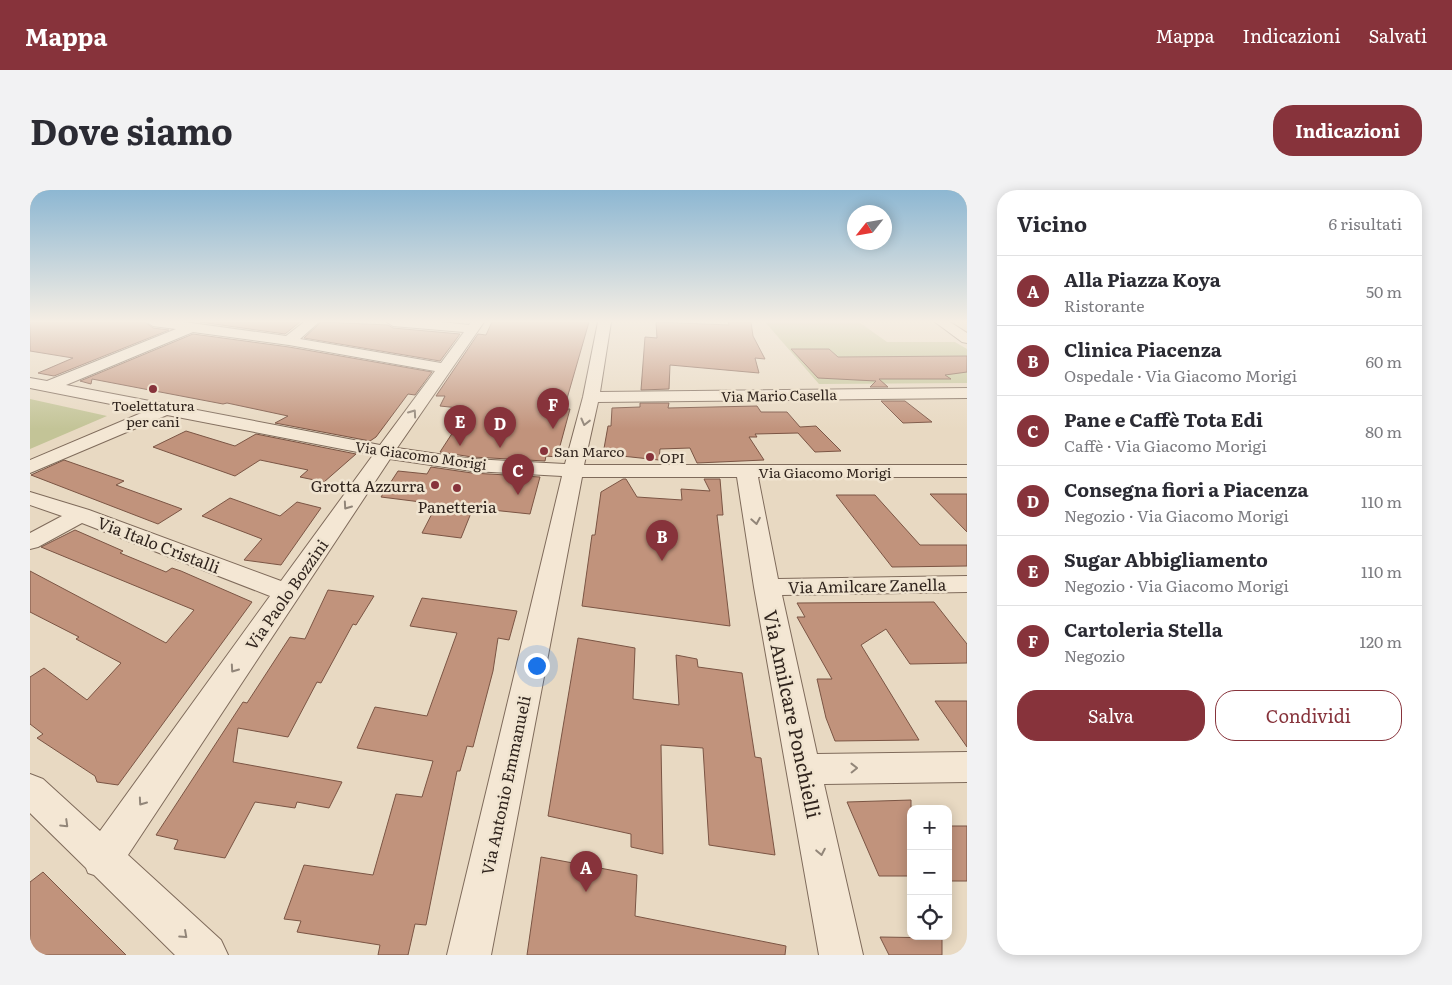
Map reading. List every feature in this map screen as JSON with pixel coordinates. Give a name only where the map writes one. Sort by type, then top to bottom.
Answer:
[{"type":"street","points":[[50,386],[118,358]]},
{"type":"street","points":[[383,358],[445,368]]},
{"type":"street","name":"Via Paolo Bozzini","points":[[102,860],[452,358]]},
{"type":"street","name":"Via Antonio Emmanueli","points":[[470,955],[598,358]]},
{"type":"street","name":"Via Giacomo Morigi","points":[[30,383],[385,452],[472,464],[573,471],[747,473],[967,471]]},
{"type":"street","name":"Via Mario Casella","points":[[591,397],[967,393]]},
{"type":"street","points":[[30,467],[163,410]]},
{"type":"street","name":"Via Amilcare Ponchielli","points":[[747,473],[767,587],[841,955]]},
{"type":"street","name":"Via Italo Cristalli","points":[[30,498],[81,515],[287,593]]},
{"type":"street","points":[[30,542],[81,515]]},
{"type":"street","name":"Via Amilcare Zanella","points":[[767,587],[967,584]]},
{"type":"street","points":[[805,769],[967,767]]},
{"type":"street","points":[[30,790],[102,860],[206,955]]},
{"type":"green space","points":[[796,358],[967,358],[967,383],[819,384]]},
{"type":"green space","points":[[30,399],[107,416],[30,449]]},
{"type":"building","points":[[71,358],[100,358],[54,376],[38,373],[73,358]]},
{"type":"building","points":[[136,358],[350,358],[432,372],[415,395],[408,394],[376,437],[370,441],[275,423],[288,416],[227,403],[223,404],[92,379],[91,384],[80,381]]},
{"type":"building","points":[[420,358],[442,358],[440,361]]},
{"type":"building","points":[[462,358],[579,358],[564,409],[570,409],[557,457],[546,456],[545,461],[472,457],[440,452],[466,412],[456,411],[459,408],[440,406],[445,396],[436,396]]},
{"type":"building","points":[[643,358],[764,358],[765,359],[755,358],[759,373],[670,365],[669,389],[641,390]]},
{"type":"building","points":[[799,358],[967,358],[967,372],[945,375],[951,379],[879,379],[888,387],[870,387],[876,381],[818,378]]},
{"type":"building","points":[[881,401],[905,401],[932,422],[903,423]]},
{"type":"building","points":[[640,403],[669,403],[668,408],[757,406],[761,412],[787,412],[800,427],[816,426],[841,451],[815,452],[798,433],[755,434],[757,437],[749,437],[764,460],[697,463],[690,448],[660,449],[659,460],[603,454],[608,426],[611,426],[612,408],[640,407]]},
{"type":"building","points":[[186,431],[235,446],[256,434],[356,454],[324,482],[300,477],[308,470],[260,460],[235,476],[153,447]]},
{"type":"building","points":[[64,460],[124,481],[116,485],[182,509],[158,524],[31,475]]},
{"type":"building","points":[[431,467],[472,473],[540,477],[530,514],[473,508],[461,538],[422,533],[437,504],[381,497],[398,471],[427,474]]},
{"type":"building","points":[[626,479],[637,497],[682,500],[681,489],[710,491],[704,479],[720,479],[723,515],[717,515],[730,626],[582,606],[592,535],[595,535],[601,492]]},
{"type":"building","points":[[930,494],[967,494],[967,532]]},
{"type":"building","points":[[836,495],[875,495],[920,545],[967,545],[967,566],[892,567]]},
{"type":"building","points":[[230,498],[280,516],[297,502],[321,508],[281,565],[244,560],[262,539],[202,516]]},
{"type":"building","points":[[75,530],[123,551],[120,553],[166,572],[172,568],[181,571],[252,602],[118,785],[97,782],[95,776],[37,738],[43,734],[30,724],[30,677],[44,668],[87,700],[121,663],[76,639],[79,637],[30,612],[30,571],[166,643],[194,610],[41,547]]},
{"type":"building","points":[[328,590],[374,596],[356,625],[353,624],[321,683],[317,682],[288,737],[238,728],[233,762],[342,782],[329,808],[297,802],[295,808],[255,802],[225,858],[174,849],[178,840],[156,835],[243,702],[247,703],[290,637],[305,639]]},
{"type":"building","points":[[422,598],[517,611],[509,640],[498,638],[493,671],[473,747],[467,746],[460,771],[457,771],[426,925],[415,924],[408,955],[378,955],[380,945],[297,932],[301,921],[284,919],[304,865],[373,875],[396,794],[422,797],[433,761],[357,748],[375,707],[427,716],[457,633],[410,626]]},
{"type":"building","points":[[934,602],[967,644],[967,663],[910,664],[886,629],[861,645],[919,740],[835,741],[826,718],[817,679],[832,679],[797,617],[805,617],[797,603]]},
{"type":"building","points":[[578,638],[635,648],[633,699],[679,705],[676,655],[697,659],[698,667],[742,673],[755,757],[761,758],[775,855],[709,845],[703,748],[661,745],[663,854],[631,847],[631,834],[548,816]]},
{"type":"building","points":[[935,701],[967,701],[967,747]]},
{"type":"building","points":[[911,800],[911,805],[907,805],[907,876],[879,876],[847,802]]},
{"type":"building","points":[[952,826],[967,826],[967,881],[952,881]]},
{"type":"building","points":[[541,857],[637,875],[635,916],[786,946],[785,955],[527,955]]},
{"type":"building","points":[[43,872],[126,955],[30,955],[30,882]]},
{"type":"building","points":[[880,937],[907,937],[907,940],[942,940],[942,955],[889,955]]},
{"type":"place","name":"Toelettatura per cani","points":[[153,389]]},
{"type":"place","name":"Cartoleria Stella","points":[[553,429]]},
{"type":"place","name":"Sugar Abbigliamento","points":[[460,446]]},
{"type":"place","name":"Consegna fiori a Piacenza","points":[[500,448]]},
{"type":"place","name":"San Marco","points":[[544,451]]},
{"type":"place","name":"OPI","points":[[650,457]]},
{"type":"place","name":"Grotta Azzurra","points":[[435,485]]},
{"type":"place","name":"Panetteria","points":[[457,488]]},
{"type":"place","name":"Pane e Caffè Tota Edi","points":[[518,495]]},
{"type":"place","name":"Clinica Piacenza","points":[[662,561]]},
{"type":"place","name":"Alla Piazza Koya","points":[[586,892]]}]
